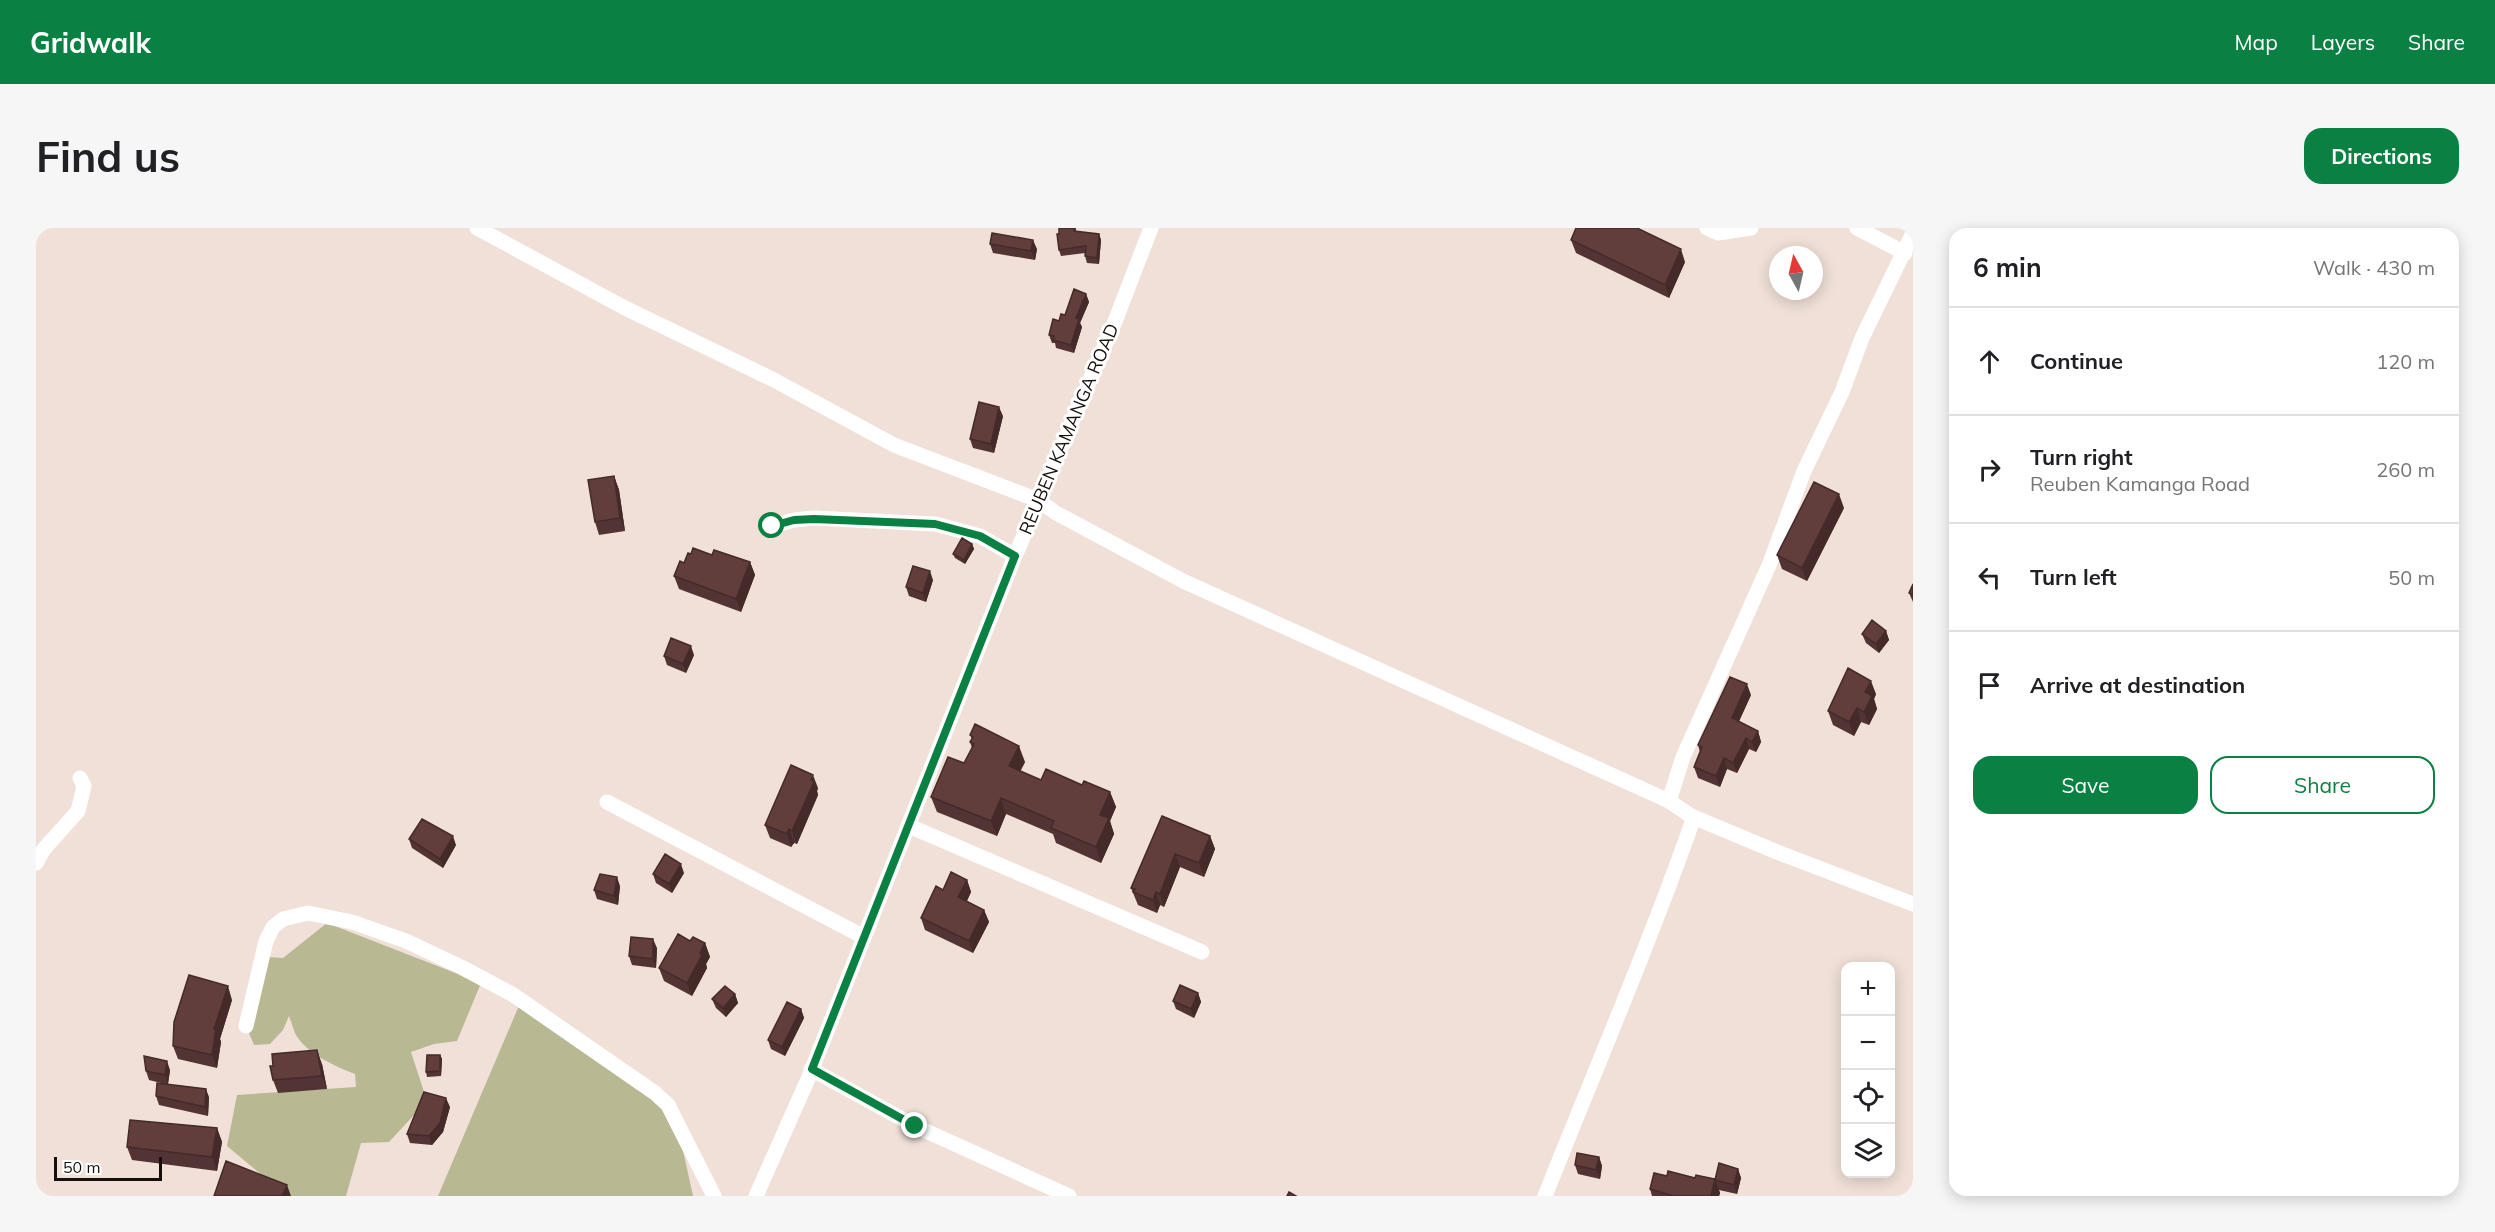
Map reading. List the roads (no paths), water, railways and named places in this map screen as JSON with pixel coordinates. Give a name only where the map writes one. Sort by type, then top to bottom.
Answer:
[{"type":"street","points":[[477,228],[624,308],[774,380],[894,445],[1038,500],[1056,513],[1183,580],[1669,801],[1694,818],[1913,904]]},
{"type":"street","name":"REUBEN KAMANGA ROAD","points":[[756,1196],[812,1069],[1015,556],[1116,319],[1151,228]]},
{"type":"street","points":[[1707,228],[1718,232],[1751,228]]},
{"type":"street","points":[[1857,228],[1905,253]]},
{"type":"street","points":[[1669,801],[1683,757],[1770,563],[1804,471],[1842,392],[1862,338],[1913,233]]},
{"type":"street","points":[[772,526],[794,520],[814,519],[935,524],[980,536],[1015,556]]},
{"type":"street","points":[[36,863],[44,849],[78,811],[84,786],[80,778]]},
{"type":"street","points":[[607,802],[864,938]]},
{"type":"street","points":[[1545,1196],[1605,1042],[1658,918],[1694,818]]},
{"type":"street","points":[[909,826],[1202,952]]},
{"type":"street","points":[[246,1026],[266,941],[273,927],[283,919],[308,913],[352,922],[406,941],[512,994],[655,1093],[668,1105],[714,1196]]},
{"type":"street","points":[[812,1069],[915,1126],[1069,1196]]}]
